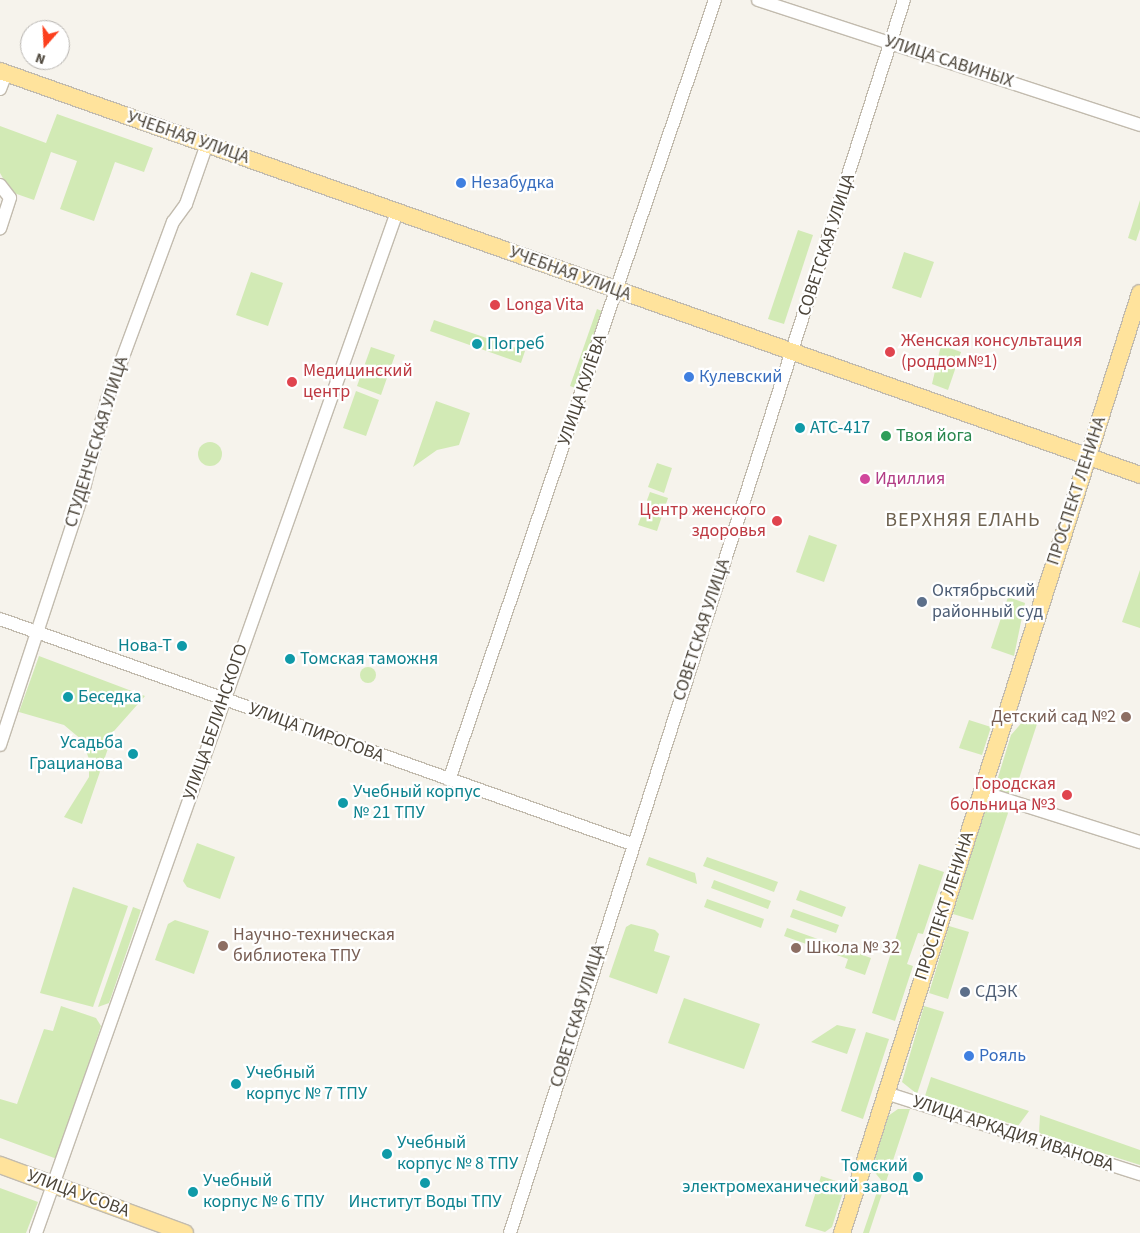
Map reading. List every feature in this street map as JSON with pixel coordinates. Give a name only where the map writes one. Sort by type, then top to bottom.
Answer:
[{"type":"main road","name":"УЧЕБНАЯ УЛИЦА","points":[[3,72],[791,354],[1140,475]]},
{"type":"main road","name":"ПРОСПЕКТ ЛЕНИНА","points":[[842,1233],[1140,293]]},
{"type":"main road","name":"УЛИЦА УСОВА","points":[[0,1165],[185,1233]]},
{"type":"street","name":"УЛИЦА КУЛЁВА","points":[[449,780],[715,0]]},
{"type":"street","name":"УЛИЦА САВИНЫХ","points":[[758,0],[1140,125]]},
{"type":"street","name":"СОВЕТСКАЯ УЛИЦА","points":[[510,1233],[632,844],[892,44],[904,0]]},
{"type":"street","points":[[0,90],[3,72]]},
{"type":"street","name":"СТУДЕНЧЕСКАЯ УЛИЦА","points":[[0,745],[38,633],[125,349],[207,144]]},
{"type":"street","points":[[0,185],[10,198],[0,228]]},
{"type":"street","name":"УЛИЦА БЕЛИНСКОГО","points":[[36,1233],[397,212]]},
{"type":"street","name":"УЛИЦА ПИРОГОВА","points":[[0,619],[632,844]]},
{"type":"street","points":[[982,792],[1140,842]]},
{"type":"street","name":"УЛИЦА АРКАДИЯ ИВАНОВА","points":[[886,1093],[1140,1174]]},
{"type":"green space","points":[[57,114],[153,148],[144,172],[115,162],[94,221],[60,209],[77,161],[51,152],[34,200],[11,192],[0,173],[0,126],[46,143]]},
{"type":"green space","points":[[1140,200],[1140,229],[1136,241],[1128,238]]},
{"type":"green space","points":[[798,230],[813,235],[784,324],[768,319]]},
{"type":"green space","points":[[904,252],[934,262],[921,298],[892,288]]},
{"type":"green space","points":[[251,272],[283,283],[268,326],[236,315]]},
{"type":"green space","points":[[597,309],[604,312],[578,389],[570,386]]},
{"type":"green space","name":"Погреб","points":[[434,320],[525,351],[521,363],[430,331]]},
{"type":"green space","points":[[941,345],[961,352],[948,390],[932,384]]},
{"type":"green space","points":[[371,347],[395,355],[381,395],[357,386]]},
{"type":"green space","points":[[356,391],[379,400],[366,436],[343,428]]},
{"type":"green space","points":[[436,401],[470,413],[459,445],[437,450],[413,467]]},
{"type":"green space","points":[[210,442],[215,443],[221,449],[221,459],[215,465],[210,466],[205,465],[199,459],[198,454],[199,449],[205,443]]},
{"type":"green space","points":[[657,463],[672,468],[664,493],[648,487]]},
{"type":"green space","points":[[650,492],[668,498],[657,531],[638,525]]},
{"type":"green space","points":[[809,535],[837,545],[824,582],[796,572]]},
{"type":"green space","points":[[1140,570],[1140,628],[1122,622]]},
{"type":"green space","points":[[1008,597],[1025,603],[1014,656],[991,648]]},
{"type":"green space","points":[[39,656],[145,696],[114,731],[82,824],[64,817],[89,777],[89,759],[82,740],[64,725],[19,712]]},
{"type":"green space","points":[[368,667],[374,669],[376,675],[374,681],[368,683],[362,681],[360,675],[362,669]]},
{"type":"green space","points":[[969,720],[991,727],[982,755],[959,748]]},
{"type":"green space","points":[[1024,720],[1037,724],[1013,797],[999,793],[996,784],[1011,735]]},
{"type":"green space","points":[[995,807],[1009,810],[973,920],[953,914],[983,813]]},
{"type":"green space","points":[[197,843],[235,857],[220,899],[187,887],[183,881]]},
{"type":"green space","points":[[649,857],[695,873],[697,884],[646,865]]},
{"type":"green space","points":[[707,857],[778,882],[774,892],[703,866]]},
{"type":"green space","points":[[919,864],[944,872],[923,934],[918,933],[907,964],[913,966],[895,1021],[872,1013]]},
{"type":"green space","points":[[714,880],[771,901],[768,909],[711,888]]},
{"type":"green space","points":[[73,887],[128,906],[93,1007],[40,993]]},
{"type":"green space","points":[[800,890],[846,907],[842,917],[796,900]]},
{"type":"green space","points":[[707,899],[764,919],[761,928],[704,907]]},
{"type":"green space","points":[[133,907],[141,910],[109,1003],[98,1007]]},
{"type":"green space","points":[[793,909],[839,925],[836,933],[790,917]]},
{"type":"green space","points":[[175,920],[209,931],[194,974],[155,960],[168,924]]},
{"type":"green space","points":[[631,924],[655,930],[659,934],[654,951],[670,956],[657,994],[609,977],[626,927]]},
{"type":"green space","points":[[949,926],[969,932],[948,999],[929,993]]},
{"type":"green space","points":[[787,928],[871,958],[865,975],[845,968],[848,959],[784,936]]},
{"type":"green space","points":[[684,998],[760,1024],[744,1069],[668,1043]]},
{"type":"green space","points":[[61,1006],[96,1018],[101,1026],[57,1159],[0,1138],[0,1099],[17,1104],[44,1029],[53,1031]]},
{"type":"green space","points":[[924,1006],[944,1012],[917,1094],[902,1082]]},
{"type":"green space","points":[[837,1025],[856,1029],[847,1054],[811,1042]]},
{"type":"green space","points":[[866,1032],[889,1039],[863,1119],[841,1111]]},
{"type":"green space","points":[[931,1077],[1029,1111],[1018,1126],[925,1096]]},
{"type":"green space","points":[[898,1109],[910,1109],[869,1233],[863,1233],[881,1180],[872,1169],[888,1116]]},
{"type":"green space","points":[[1040,1115],[1140,1150],[1140,1165],[1039,1133]]},
{"type":"green space","points":[[821,1176],[842,1183],[843,1192],[832,1227],[825,1232],[805,1226]]},
{"type":"green space","points":[[0,1188],[38,1202],[26,1233],[0,1233]]},
{"type":"place","name":"Незабудка","points":[[461,183]]},
{"type":"place","name":"Longa Vita","points":[[495,305]]},
{"type":"place","name":"Погреб","points":[[477,344]]},
{"type":"place","name":"Женская консультация (роддом№1)","points":[[890,352]]},
{"type":"place","name":"Кулевский","points":[[689,377]]},
{"type":"place","name":"Медицинский центр","points":[[292,382]]},
{"type":"place","name":"АТС-417","points":[[800,428]]},
{"type":"place","name":"Твоя йога","points":[[886,436]]},
{"type":"place","name":"Идиллия","points":[[865,479]]},
{"type":"place","name":"Центр женского здоровья","points":[[777,521]]},
{"type":"place","name":"Октябрьский районный суд","points":[[922,602]]},
{"type":"place","name":"Нова-Т","points":[[182,646]]},
{"type":"place","name":"Томская таможня","points":[[290,659]]},
{"type":"place","name":"Беседка","points":[[68,697]]},
{"type":"place","name":"Детский сад №2","points":[[1126,717]]},
{"type":"place","name":"Усадьба Грацианова","points":[[133,754]]},
{"type":"place","name":"Городская больница №3","points":[[1067,795]]},
{"type":"place","name":"Учебный корпус № 21 ТПУ","points":[[343,803]]},
{"type":"place","name":"Научно-техническая библиотека ТПУ","points":[[223,946]]},
{"type":"place","name":"Школа № 32","points":[[796,948]]},
{"type":"place","name":"СДЭК","points":[[965,992]]},
{"type":"place","name":"Рояль","points":[[969,1056]]},
{"type":"place","name":"Учебный корпус № 7 ТПУ","points":[[236,1084]]},
{"type":"place","name":"Учебный корпус № 8 ТПУ","points":[[387,1154]]},
{"type":"place","name":"Томский электромеханический завод","points":[[918,1177]]},
{"type":"place","name":"Институт Воды ТПУ","points":[[425,1183]]},
{"type":"place","name":"Учебный корпус № 6 ТПУ","points":[[193,1192]]},
{"type":"district","name":"ВЕРХНЯЯ ЕЛАНЬ","points":[[963,520]]}]
